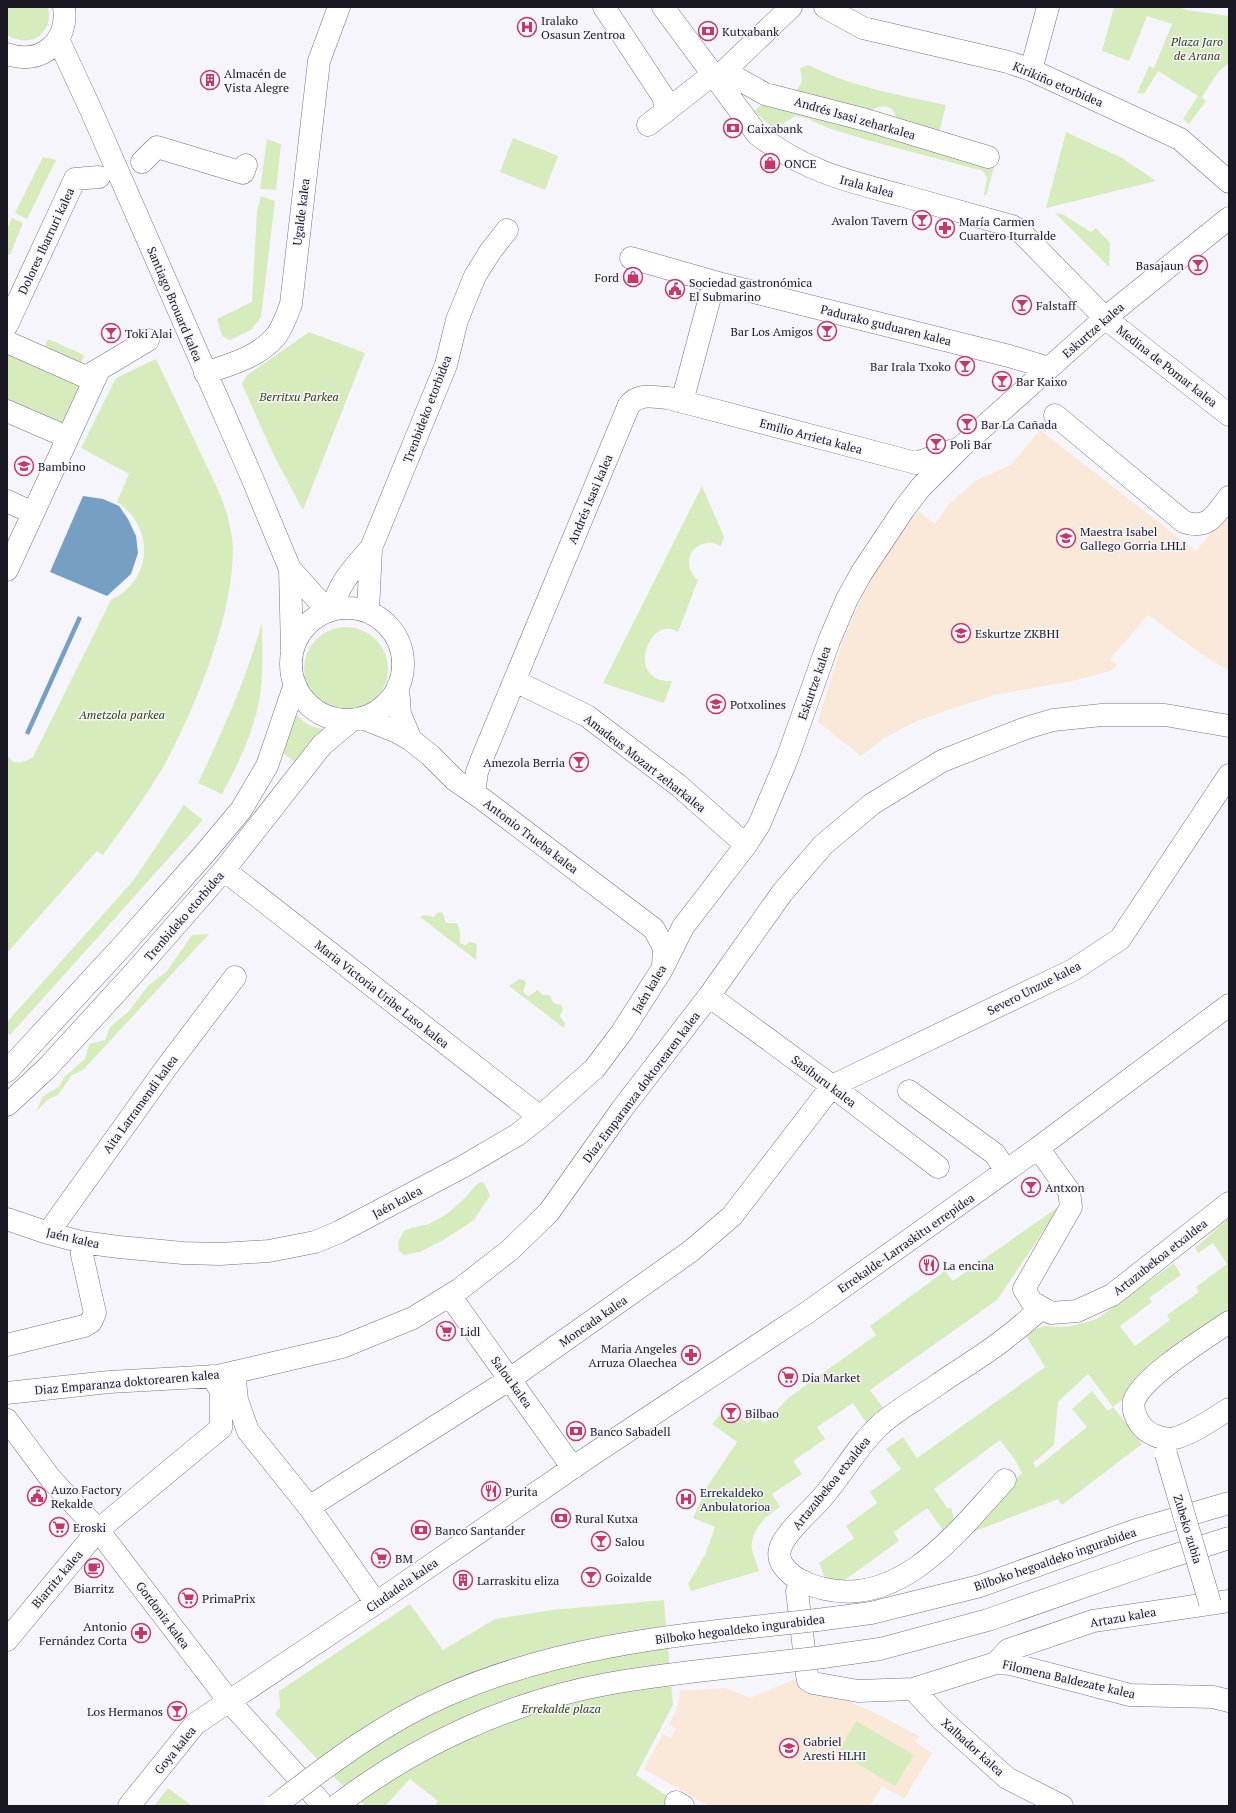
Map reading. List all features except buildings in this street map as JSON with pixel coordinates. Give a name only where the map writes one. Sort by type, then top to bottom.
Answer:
[{"type":"main road","points":[[7,54],[16,57],[28,58],[40,54],[50,48],[58,40],[64,29],[64,7]]},
{"type":"main road","name":"Ugalde kalea","points":[[205,373],[239,361],[260,350],[276,336],[291,304],[318,61],[339,7]]},
{"type":"main road","points":[[604,7],[664,98],[665,112]]},
{"type":"main road","name":"Irala kalea","points":[[662,7],[718,75],[757,134],[792,158],[834,177],[1012,226],[1019,230],[1105,318]]},
{"type":"main road","points":[[648,125],[718,75],[791,7]]},
{"type":"main road","name":"Kirikiño etorbidea","points":[[825,7],[863,28],[1008,62],[1031,70],[1180,139],[1229,182]]},
{"type":"main road","points":[[1031,70],[1048,7]]},
{"type":"main road","name":"Santiago Brouard kalea","points":[[58,40],[94,115],[205,373],[250,473],[290,569],[330,611]]},
{"type":"main road","name":"Andrés Isasi zeharkalea","points":[[718,75],[765,94],[866,120],[988,157]]},
{"type":"main road","points":[[142,162],[157,147],[243,172],[246,165]]},
{"type":"main road","name":"Dolores Ibarruri kalea","points":[[7,325],[75,179],[99,177]]},
{"type":"main road","name":"Eskurtze kalea","points":[[682,930],[746,845],[759,825],[787,759],[829,641],[847,599],[889,529],[921,487],[961,447],[1105,318],[1229,218]]},
{"type":"main road","name":"Trenbideko etorbidea","points":[[330,611],[336,593],[347,575],[371,548],[446,364],[457,320],[475,276],[490,252],[507,230]]},
{"type":"main road","name":"Padurako guduaren kalea","points":[[631,258],[714,282],[1009,356],[1049,368]]},
{"type":"main road","points":[[682,402],[714,282]]},
{"type":"main road","name":"Medina de Pomar kalea","points":[[1105,318],[1229,415]]},
{"type":"main road","points":[[7,342],[86,377],[148,340]]},
{"type":"main road","points":[[7,570],[98,370]]},
{"type":"main road","name":"Andrés Isasi kalea","points":[[474,793],[477,772],[481,761],[629,406],[634,400],[646,396],[668,398],[682,402]]},
{"type":"main road","name":"Emilio Arrieta kalea","points":[[682,402],[916,463]]},
{"type":"main road","points":[[7,411],[67,438]]},
{"type":"main road","points":[[1055,415],[1184,522],[1194,525],[1206,523],[1213,518],[1229,497]]},
{"type":"main road","name":"Eskurtze kalea","points":[[916,463],[961,447]]},
{"type":"main road","points":[[916,463],[921,487]]},
{"type":"main road","points":[[7,501],[33,513]]},
{"type":"main road","name":"Trenbideko etorbidea","points":[[368,612],[371,548]]},
{"type":"main road","name":"Santiago Brouard kalea","points":[[290,569],[292,651]]},
{"type":"main road","points":[[342,608],[355,608],[368,612],[383,621],[395,634],[401,651],[402,669],[398,686],[392,697],[383,706],[373,713],[357,719],[334,718],[317,711],[303,699],[294,684],[292,673],[292,651],[298,636],[309,623],[330,611],[342,608]]},
{"type":"main road","name":"Amadeus Mozart zeharkalea","points":[[515,681],[587,716],[678,785],[746,845]]},
{"type":"main road","points":[[7,1071],[127,941],[241,810],[267,766],[294,684]]},
{"type":"main road","name":"Antonio Trueba kalea","points":[[398,686],[400,714],[411,740]]},
{"type":"main road","name":"Diaz Emparanza doktorearen kalea","points":[[7,1393],[109,1382],[212,1376],[234,1372],[342,1347],[413,1318],[450,1296],[510,1250],[549,1212],[622,1109],[709,996],[782,893],[823,845],[872,804],[942,761],[1026,728],[1053,720],[1102,715],[1165,715],[1229,726]]},
{"type":"main road","name":"Trenbideko etorbidea","points":[[7,1105],[53,1062],[133,974],[224,870],[322,745],[357,719]]},
{"type":"main road","name":"Antonio Trueba kalea","points":[[357,719],[379,724],[411,740],[430,755],[454,780],[474,793],[654,929],[664,948],[663,966]]},
{"type":"main road","points":[[438,764],[448,767],[468,768],[481,761]]},
{"type":"main road","name":"Severo Unzue kalea","points":[[832,1086],[1072,970],[1120,939],[1229,775]]},
{"type":"main road","name":"Maria Victoria Uribe Laso kalea","points":[[224,870],[540,1117]]},
{"type":"main road","points":[[654,929],[666,931],[682,930]]},
{"type":"main road","name":"Jaén kalea","points":[[7,1219],[48,1233],[81,1242],[183,1254],[269,1251],[315,1242],[339,1232],[464,1166],[517,1134],[540,1117],[595,1068],[640,1006],[682,930]]},
{"type":"main road","name":"Aita Larramendi kalea","points":[[48,1233],[161,1075],[235,977]]},
{"type":"main road","name":"Sasiburu kalea","points":[[709,996],[832,1086],[938,1167]]},
{"type":"main road","name":"Errekalde-Larraskitu errepidea","points":[[573,1468],[808,1312],[1038,1148],[1229,1005]]},
{"type":"main road","name":"Moncada kalea","points":[[309,1506],[510,1379],[691,1251],[732,1216],[832,1086]]},
{"type":"main road","points":[[909,1091],[995,1154],[1006,1171]]},
{"type":"main road","name":"Artazubekoa etxaldea","points":[[1038,1148],[1069,1191],[1071,1207],[1024,1289],[1032,1302],[1051,1313],[1077,1311],[1112,1295],[1229,1203]]},
{"type":"main road","points":[[7,1345],[84,1326],[91,1322],[95,1313],[82,1255],[81,1242]]},
{"type":"main road","name":"Salou kalea","points":[[450,1296],[573,1468]]},
{"type":"main road","name":"Artazubekoa etxaldea","points":[[1005,1480],[944,1547],[917,1567],[884,1586],[845,1592],[825,1588],[803,1581],[784,1568],[780,1562],[778,1555],[783,1542],[826,1493],[863,1443],[882,1424],[1006,1338],[1042,1308]]},
{"type":"main road","points":[[1229,1322],[1160,1371],[1143,1388],[1134,1402],[1136,1419],[1145,1429],[1162,1438],[1175,1438],[1193,1430],[1229,1409]]},
{"type":"main road","points":[[234,1372],[237,1400],[248,1431],[309,1506],[376,1603]]},
{"type":"main road","points":[[212,1376],[221,1391],[221,1428],[233,1427],[248,1431]]},
{"type":"main road","name":"Gordoniz kalea","points":[[8,1422],[51,1479],[98,1530],[229,1701],[324,1806]]},
{"type":"main road","name":"Biarritz kalea","points":[[7,1640],[98,1530],[221,1428]]},
{"type":"main road","name":"Zubeko zubia","points":[[1166,1454],[1220,1602]]},
{"type":"main road","name":"Ciudadela kalea","points":[[229,1701],[376,1603],[573,1468]]},
{"type":"main road","name":"Bilboko hegoaldeko ingurabidea","points":[[275,1806],[337,1758],[395,1722],[445,1696],[493,1677],[552,1658],[659,1637],[871,1613],[980,1586],[1136,1530],[1229,1503]]},
{"type":"main road","points":[[336,1806],[362,1786],[430,1746],[470,1727],[532,1703],[605,1684],[880,1649],[988,1620],[1154,1562],[1229,1538]]},
{"type":"main road","name":"Filomena Baldezate kalea","points":[[803,1581],[797,1591],[808,1680],[812,1683],[858,1691],[913,1689],[996,1663],[1011,1664],[1130,1695],[1213,1697],[1229,1701]]},
{"type":"main road","name":"Artazu kalea","points":[[996,1663],[1008,1650],[1093,1621],[1220,1602]]},
{"type":"main road","name":"Xalbador kalea","points":[[913,1689],[940,1718],[1007,1778],[1062,1806]]},
{"type":"main road","name":"Goya kalea","points":[[129,1806],[195,1724],[229,1701]]},
{"type":"shaded area","points":[[1040,430],[1196,551],[1229,511],[1229,670],[1207,658],[1148,615],[1110,659],[1117,665],[1110,671],[1073,681],[994,695],[942,712],[917,721],[884,738],[861,756],[818,722],[842,643],[871,577],[918,511],[935,524],[947,506],[975,481],[1011,465]]},
{"type":"shaded area","name":"Gabriel Aresti HLHI","points":[[795,1679],[802,1689],[850,1702],[919,1736],[915,1742],[932,1753],[904,1799],[882,1786],[870,1806],[708,1806],[644,1769],[663,1734],[671,1738],[676,1729],[669,1724],[677,1709],[680,1691],[725,1688],[750,1698]]},
{"type":"green space","points":[[7,7],[48,7],[49,17],[44,31],[32,39],[24,40],[16,39],[7,35]]},
{"type":"green space","name":"Plaza Jaro de Arana","points":[[1114,7],[1178,7],[1187,10],[1229,16],[1229,63],[1218,72],[1202,97],[1206,101],[1189,124],[1183,119],[1198,96],[1158,71],[1144,94],[1137,93],[1149,66],[1154,68],[1172,24],[1147,16],[1129,61],[1102,51]]},
{"type":"green space","points":[[809,65],[825,73],[859,85],[946,105],[938,137],[901,122],[897,119],[892,109],[889,107],[878,107],[867,115],[781,94],[781,85],[784,88],[794,91],[797,89],[802,81],[800,68]]},
{"type":"green space","points":[[770,98],[995,164],[986,196],[984,195],[987,178],[983,171],[867,140],[828,128],[806,118],[795,116],[774,129],[754,111]]},
{"type":"green space","points":[[1066,132],[1122,158],[1156,181],[1046,208]]},
{"type":"green space","points":[[513,138],[558,156],[545,190],[500,172]]},
{"type":"green space","points":[[267,139],[281,144],[276,190],[260,189]]},
{"type":"green space","points":[[43,157],[56,160],[27,219],[15,213]]},
{"type":"green space","points":[[261,196],[275,201],[261,317],[251,330],[230,340],[222,336],[217,319],[252,302],[257,211]]},
{"type":"green space","points":[[1055,213],[1062,214],[1091,232],[1096,228],[1110,243],[1109,267]]},
{"type":"green space","points":[[12,218],[23,223],[10,255],[7,254],[7,229]]},
{"type":"green space","name":"Berritxu Parkea","points":[[309,332],[365,353],[303,510],[274,456],[242,384],[246,376]]},
{"type":"green space","points":[[48,339],[84,355],[80,367],[43,350]]},
{"type":"green space","points":[[9,351],[87,381],[66,428],[7,404],[7,355]]},
{"type":"green space","name":"Ametzola parkea","points":[[156,359],[216,486],[228,518],[233,548],[227,601],[220,629],[202,685],[179,737],[145,796],[103,855],[97,851],[7,953],[7,755],[12,761],[15,762],[26,761],[33,757],[111,600],[125,591],[135,580],[141,567],[144,553],[143,539],[138,525],[129,513],[117,502],[129,474],[81,448],[116,378]]},
{"type":"green space","points":[[702,486],[724,537],[721,546],[711,543],[702,544],[696,547],[690,556],[689,561],[691,571],[698,580],[678,632],[669,629],[661,630],[654,635],[649,643],[645,661],[648,670],[658,679],[672,681],[664,703],[603,683]]},
{"type":"green space","points":[[262,622],[262,672],[259,703],[246,743],[222,794],[198,783],[242,684]]},
{"type":"green space","points":[[338,627],[354,627],[370,634],[381,645],[388,661],[388,677],[385,685],[376,699],[370,704],[354,711],[338,711],[322,704],[311,693],[304,677],[304,661],[311,645],[322,634]]},
{"type":"green space","points":[[293,712],[308,724],[325,729],[296,763],[280,751]]},
{"type":"green space","points":[[184,805],[203,820],[10,1035],[7,1032],[7,1022],[133,881]]},
{"type":"green space","points":[[437,913],[443,913],[446,923],[457,923],[460,931],[460,943],[465,945],[470,942],[477,944],[476,960],[420,917],[424,915],[434,917]]},
{"type":"green space","points":[[209,934],[83,1070],[72,1075],[58,1095],[47,1100],[36,1112],[43,1096],[59,1087],[64,1077],[85,1059],[89,1044],[105,1040],[110,1027],[128,1012],[149,985],[167,971],[192,935]]},
{"type":"green space","points":[[519,979],[524,980],[526,983],[523,991],[526,995],[529,996],[538,990],[543,995],[550,995],[553,1003],[561,1005],[563,1009],[560,1016],[565,1023],[564,1028],[509,986]]},
{"type":"green space","points":[[481,1182],[484,1183],[490,1195],[474,1220],[445,1239],[420,1252],[404,1255],[399,1251],[398,1242],[404,1231],[429,1224],[447,1214],[464,1199],[476,1185]]},
{"type":"green space","points":[[1058,1207],[1058,1210],[997,1300],[870,1390],[885,1410],[867,1424],[853,1403],[817,1427],[825,1439],[793,1461],[802,1474],[772,1494],[780,1507],[764,1519],[753,1537],[752,1550],[759,1571],[691,1591],[688,1584],[705,1555],[715,1527],[693,1518],[707,1487],[737,1442],[712,1424],[726,1408],[748,1423],[755,1415],[765,1423],[788,1398],[876,1335],[870,1326],[945,1271],[953,1281]]},
{"type":"green space","points":[[1229,1218],[1229,1315],[1113,1407],[1142,1444],[1062,1505],[1058,1499],[968,1534],[995,1498],[1022,1473],[1015,1460],[1000,1440],[934,1489],[948,1509],[951,1507],[955,1522],[945,1533],[927,1508],[894,1532],[899,1541],[842,1582],[825,1578],[819,1563],[854,1538],[846,1526],[877,1503],[870,1492],[901,1469],[886,1449],[903,1437],[917,1458],[1045,1367],[1025,1334],[1044,1326],[1067,1327],[1097,1319],[1174,1263],[1181,1275],[1149,1298],[1152,1302],[1120,1326],[1135,1346],[1170,1320],[1167,1315],[1199,1292],[1196,1287],[1227,1264],[1213,1243],[1198,1253],[1195,1248]],"holes":[[[1088,1374],[1113,1407],[1108,1411],[1092,1391],[1072,1409],[1087,1427],[1036,1468],[1033,1463],[1054,1445],[1058,1402]]]},
{"type":"green space","name":"Errekalde plaza","points":[[664,1600],[673,1705],[636,1775],[676,1802],[674,1806],[434,1806],[438,1801],[410,1779],[385,1806],[366,1806],[334,1777],[275,1714],[280,1707],[279,1691],[410,1604],[443,1650],[495,1619],[552,1610]]},
{"type":"green space","points":[[856,1721],[914,1755],[895,1786],[838,1752]]},
{"type":"green space","points":[[168,1788],[192,1806],[154,1806]]},
{"type":"water","points":[[83,496],[103,499],[119,506],[128,519],[136,536],[138,553],[131,574],[107,596],[50,572]]},
{"type":"water","points":[[78,616],[82,618],[29,735],[25,733]]},
{"type":"place","name":"Iralako Osasun Zentroa","points":[[527,27]]},
{"type":"place","name":"Kutxabank","points":[[708,31]]},
{"type":"place","name":"Almacén de Vista Alegre","points":[[210,80]]},
{"type":"place","name":"Caixabank","points":[[733,128]]},
{"type":"place","name":"ONCE","points":[[770,163]]},
{"type":"place","name":"Avalon Tavern","points":[[922,220]]},
{"type":"place","name":"María Carmen Cuartero Iturralde","points":[[945,228]]},
{"type":"place","name":"Basajaun","points":[[1198,265]]},
{"type":"place","name":"Ford","points":[[633,277]]},
{"type":"place","name":"Sociedad gastronómica El Submarino","points":[[675,289]]},
{"type":"place","name":"Falstaff","points":[[1022,305]]},
{"type":"place","name":"Bar Los Amigos","points":[[827,331]]},
{"type":"place","name":"Toki Alai","points":[[111,333]]},
{"type":"place","name":"Bar Irala Txoko","points":[[965,366]]},
{"type":"place","name":"Bar Kaixo","points":[[1002,381]]},
{"type":"place","name":"Bar La Cañada","points":[[967,424]]},
{"type":"place","name":"Poli Bar","points":[[936,444]]},
{"type":"place","name":"Bambino","points":[[24,466]]},
{"type":"place","name":"Maestra Isabel Gallego Gorria LHLI","points":[[1066,538]]},
{"type":"place","name":"Eskurtze ZKBHI","points":[[961,633]]},
{"type":"place","name":"Potxolines","points":[[716,704]]},
{"type":"place","name":"Amezola Berria","points":[[579,762]]},
{"type":"place","name":"Antxon","points":[[1031,1187]]},
{"type":"place","name":"La encina","points":[[929,1265]]},
{"type":"place","name":"Lidl","points":[[446,1331]]},
{"type":"place","name":"Maria Angeles Arruza Olaechea","points":[[691,1355]]},
{"type":"place","name":"Dia Market","points":[[788,1377]]},
{"type":"place","name":"Bilbao","points":[[731,1413]]},
{"type":"place","name":"Banco Sabadell","points":[[576,1431]]},
{"type":"place","name":"Purita","points":[[491,1491]]},
{"type":"place","name":"Auzo Factory Rekalde","points":[[37,1496]]},
{"type":"place","name":"Errekaldeko Anbulatorioa","points":[[686,1499]]},
{"type":"place","name":"Rural Kutxa","points":[[561,1518]]},
{"type":"place","name":"Eroski","points":[[59,1527]]},
{"type":"place","name":"Banco Santander","points":[[421,1530]]},
{"type":"place","name":"Salou","points":[[601,1541]]},
{"type":"place","name":"BM","points":[[381,1558]]},
{"type":"place","name":"Biarritz","points":[[94,1568]]},
{"type":"place","name":"Goizalde","points":[[591,1577]]},
{"type":"place","name":"Larraskitu eliza","points":[[463,1580]]},
{"type":"place","name":"PrimaPrix","points":[[188,1598]]},
{"type":"place","name":"Antonio Fernández Corta","points":[[141,1633]]},
{"type":"place","name":"Los Hermanos","points":[[177,1711]]},
{"type":"place","name":"Gabriel Aresti HLHI","points":[[789,1748]]}]
